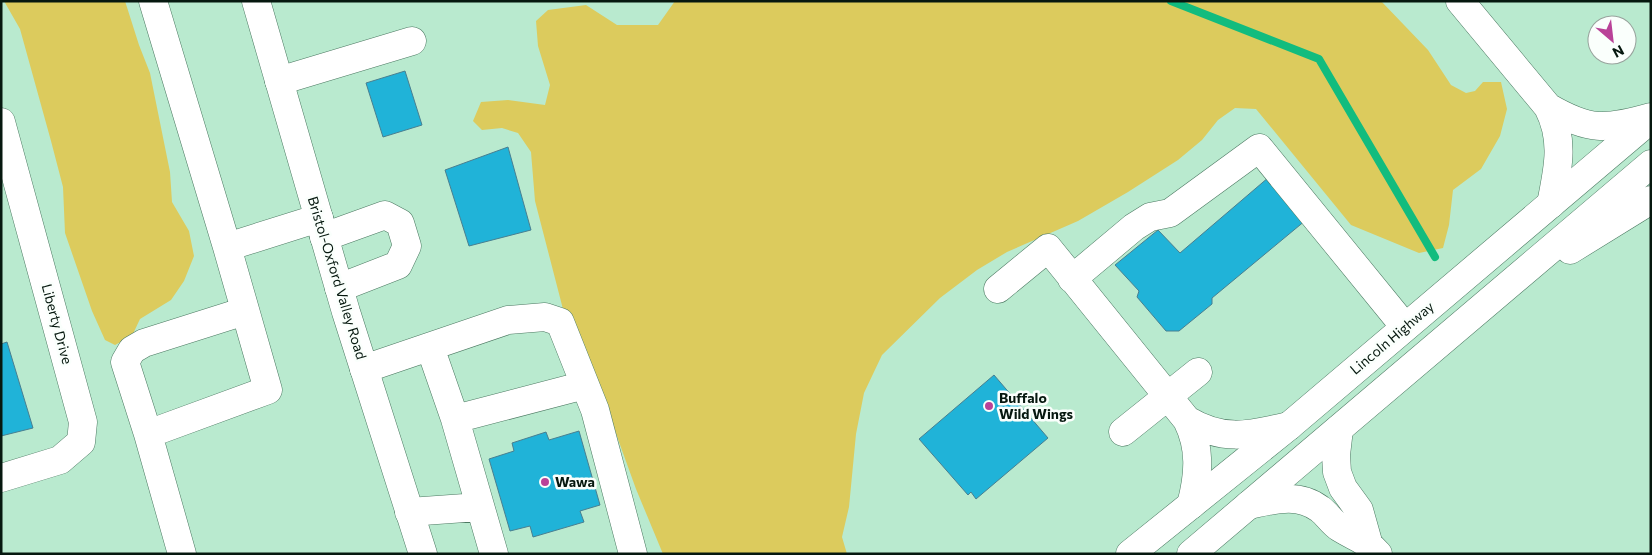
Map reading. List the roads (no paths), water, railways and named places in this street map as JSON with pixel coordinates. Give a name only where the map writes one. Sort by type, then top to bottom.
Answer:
[{"type":"main road","points":[[148,434],[268,390],[153,1]]},
{"type":"main road","name":"Bristol-Oxford Valley Road","points":[[256,1],[339,288],[422,554]]},
{"type":"main road","points":[[1460,1],[1548,107],[1555,120],[1559,137],[1560,156],[1551,204]]},
{"type":"main road","points":[[279,81],[412,40]]},
{"type":"main road","points":[[1548,107],[1583,125],[1601,127],[1621,126],[1651,118]]},
{"type":"main road","name":"Lincoln Highway","points":[[1130,554],[1288,426],[1651,118]]},
{"type":"main road","name":"Liberty Drive","points":[[1,122],[82,422],[81,442],[60,460],[1,478]]},
{"type":"main road","points":[[1072,278],[1134,227],[1150,217],[1170,212],[1259,148],[1405,328]]},
{"type":"main road","points":[[1191,554],[1651,164]]},
{"type":"main road","points":[[1479,309],[1651,200]]},
{"type":"main road","points":[[227,247],[384,216],[400,224],[407,246],[398,264],[339,288]]},
{"type":"main road","points":[[998,289],[1048,248],[1187,420],[1194,433],[1198,451],[1196,485],[1191,505]]},
{"type":"main road","points":[[182,554],[148,434],[125,362],[132,350],[170,333],[245,311]]},
{"type":"main road","points":[[364,369],[508,320],[545,317],[560,322],[595,410],[633,554]]},
{"type":"main road","points":[[430,347],[455,419],[479,508],[494,554]]},
{"type":"main road","points":[[1123,432],[1198,372]]},
{"type":"main road","points":[[455,419],[584,385]]},
{"type":"main road","points":[[1187,420],[1216,434],[1235,436],[1255,434],[1288,426]]},
{"type":"main road","points":[[1339,429],[1336,455],[1337,472],[1343,488],[1359,510],[1373,548]]},
{"type":"main road","points":[[1249,505],[1291,498],[1306,501],[1319,508],[1338,527],[1373,548]]},
{"type":"main road","points":[[400,554],[405,541],[409,512],[479,508]]},
{"type":"waterway","points":[[1171,1],[1319,59],[1435,257]]},
{"type":"place","name":"Buffalo Wild Wings","points":[[989,406]]},
{"type":"place","name":"Wawa","points":[[545,482]]}]
